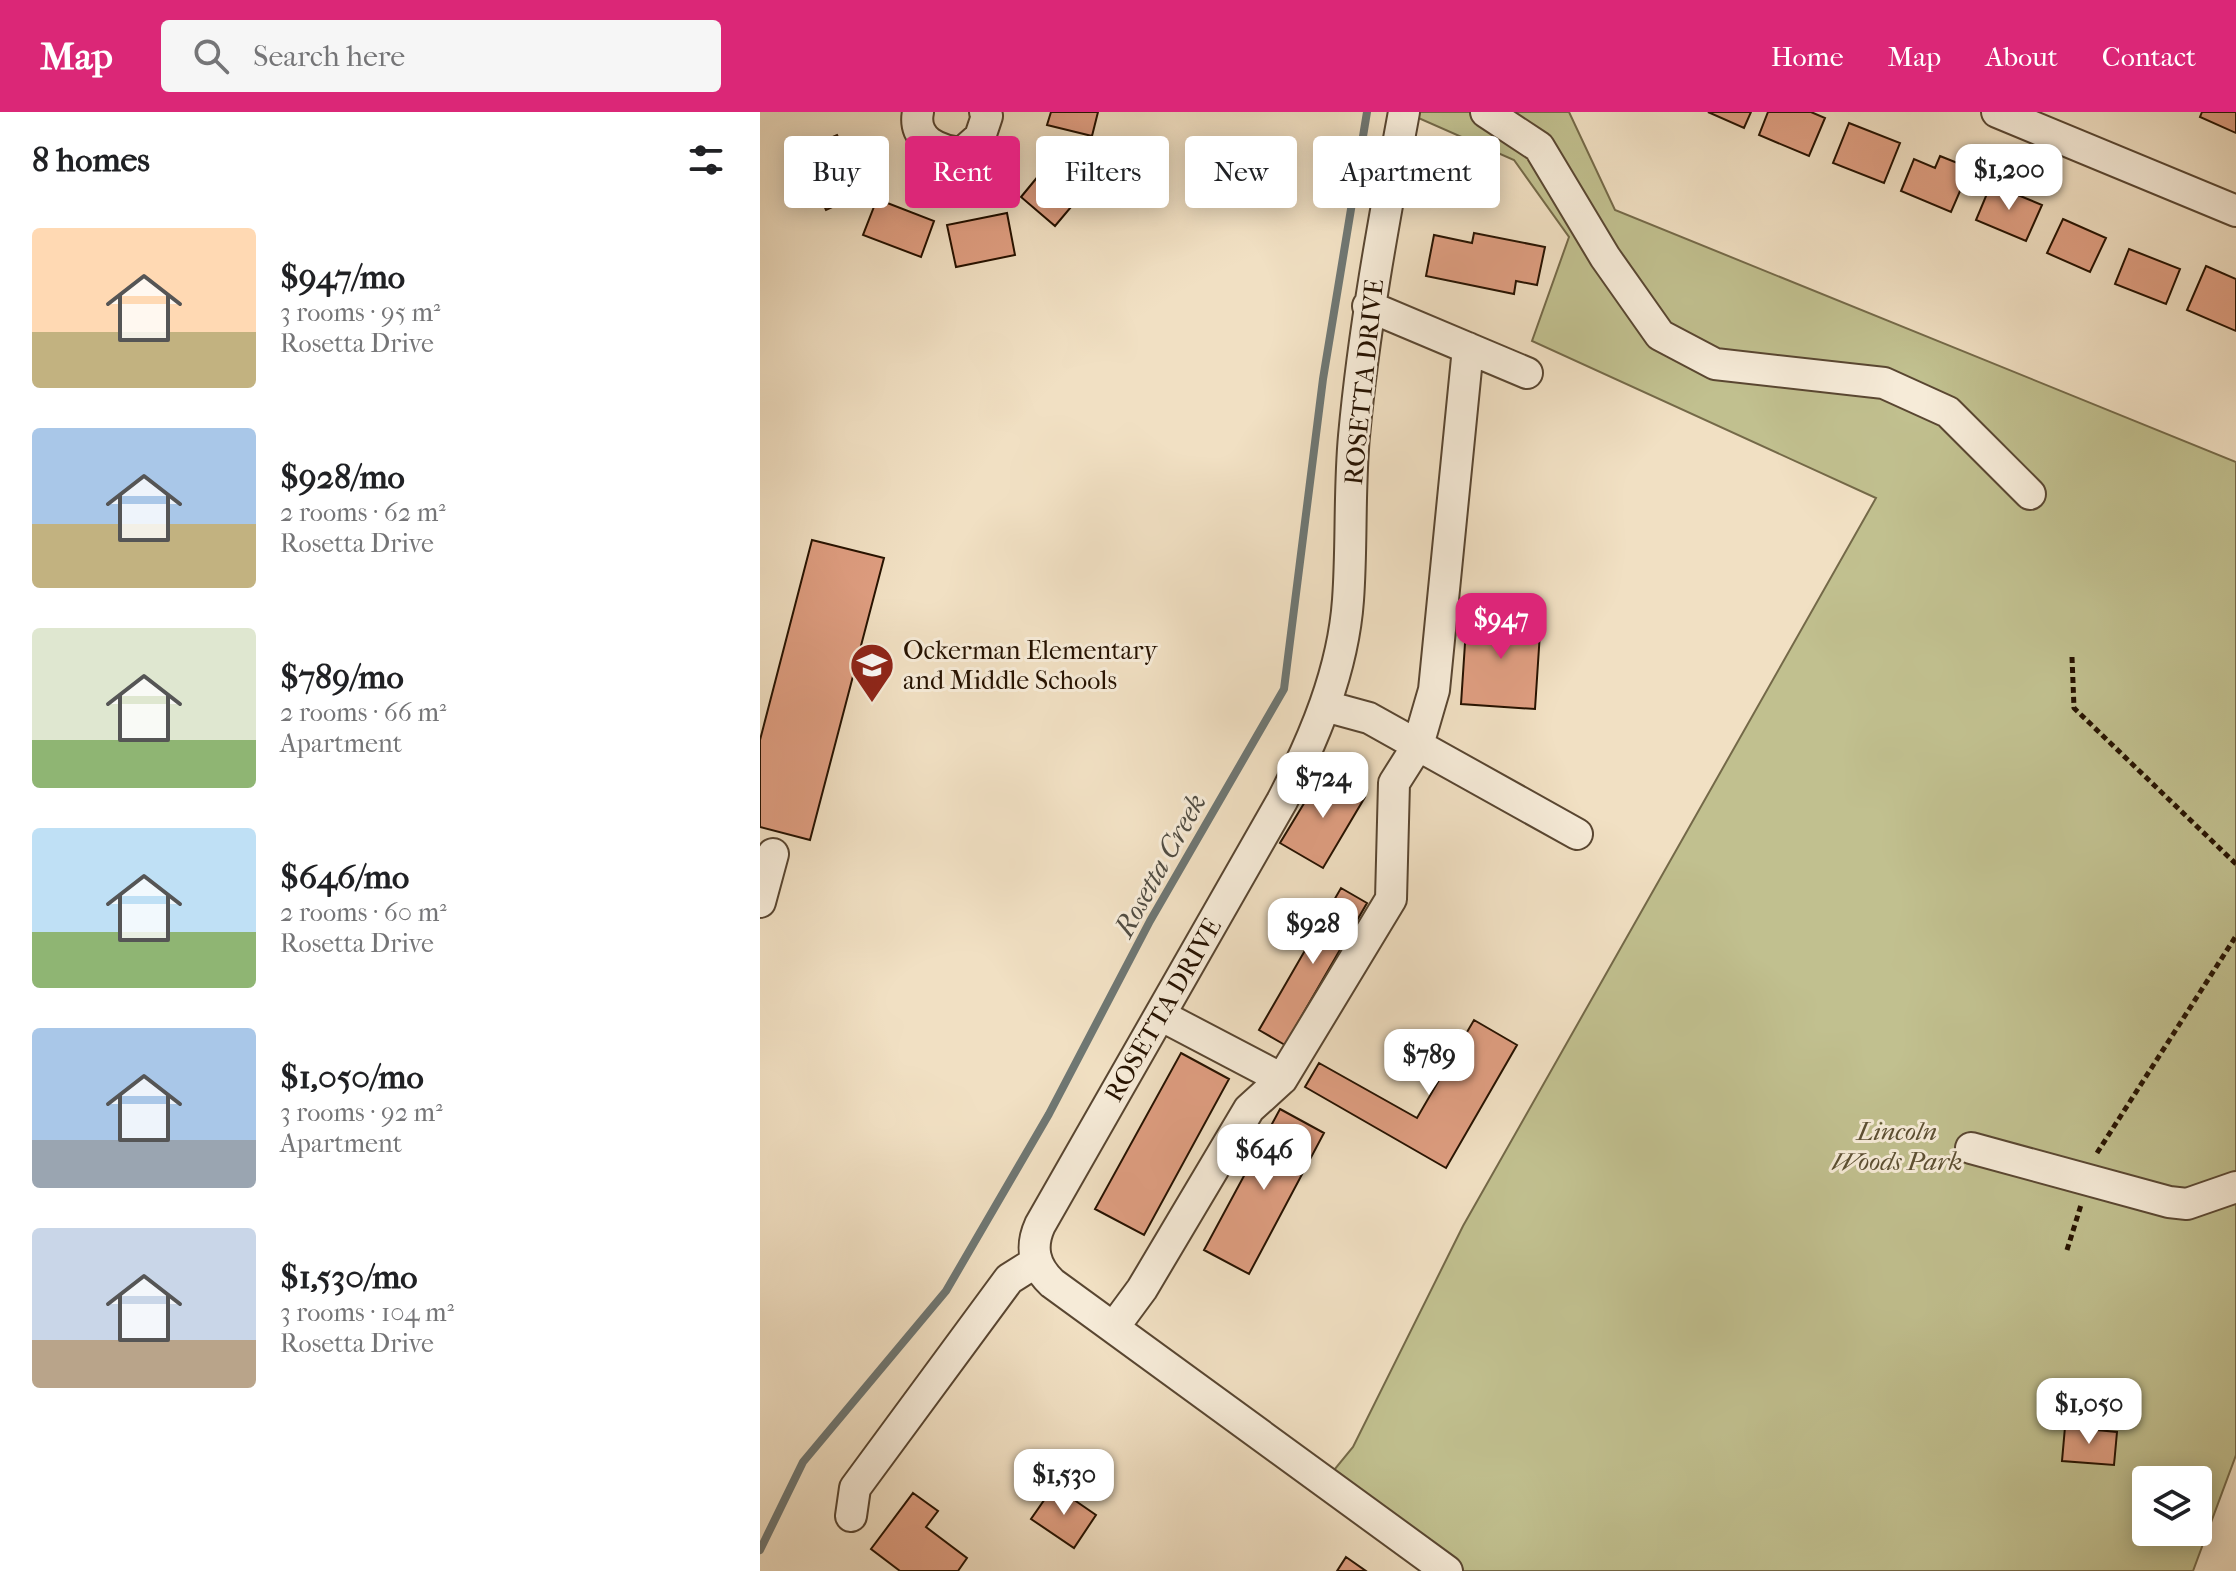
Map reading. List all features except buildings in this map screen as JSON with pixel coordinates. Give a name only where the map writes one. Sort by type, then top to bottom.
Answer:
[{"type":"street","points":[[918,112],[916,121],[924,138],[938,151],[962,153],[980,137],[987,116],[985,112]]},
{"type":"street","name":"ROSETTA DRIVE","points":[[1036,1262],[1034,1246],[1040,1225],[1282,801],[1308,751],[1325,706],[1343,639],[1348,602],[1353,439],[1368,306],[1404,112]]},
{"type":"street","points":[[1486,112],[1539,147],[1605,257],[1660,335],[1715,364],[1884,383],[1948,412],[2030,494]]},
{"type":"street","points":[[1997,112],[2236,211]]},
{"type":"street","points":[[1368,306],[1527,373]]},
{"type":"street","points":[[1114,1327],[1142,1289],[1249,1109],[1282,1079],[1391,899],[1394,783],[1418,745],[1434,690],[1468,348]]},
{"type":"street","points":[[1325,706],[1369,718],[1577,834]]},
{"type":"street","points":[[760,902],[773,854]]},
{"type":"street","points":[[1160,1015],[1282,1079]]},
{"type":"street","points":[[1971,1148],[2187,1204],[2236,1187]]},
{"type":"street","points":[[851,1516],[855,1488],[1009,1279],[1036,1262],[1052,1283],[1447,1571]]},
{"type":"path","points":[[2072,657],[2074,708],[2236,864]]},
{"type":"path","points":[[2067,1250],[2101,1144],[2236,936]]},
{"type":"green space","name":"Lincoln Woods Park","points":[[1405,112],[1569,112],[1615,210],[2236,462],[2236,1455],[2212,1520],[2212,1466],[2132,1466],[2132,1546],[2202,1546],[2193,1571],[1447,1571],[1325,1481],[1353,1447],[1463,1226],[1876,498],[1532,341],[1569,237],[1514,160],[1500,154],[1500,136],[1460,136]]},
{"type":"waterway","name":"Rosetta Creek","points":[[760,1550],[803,1462],[946,1291],[1049,1114],[1150,921],[1284,689],[1323,379],[1367,112]]},
{"type":"place","name":"Ockerman Elementary and Middle Schools","points":[[872,704]]}]
